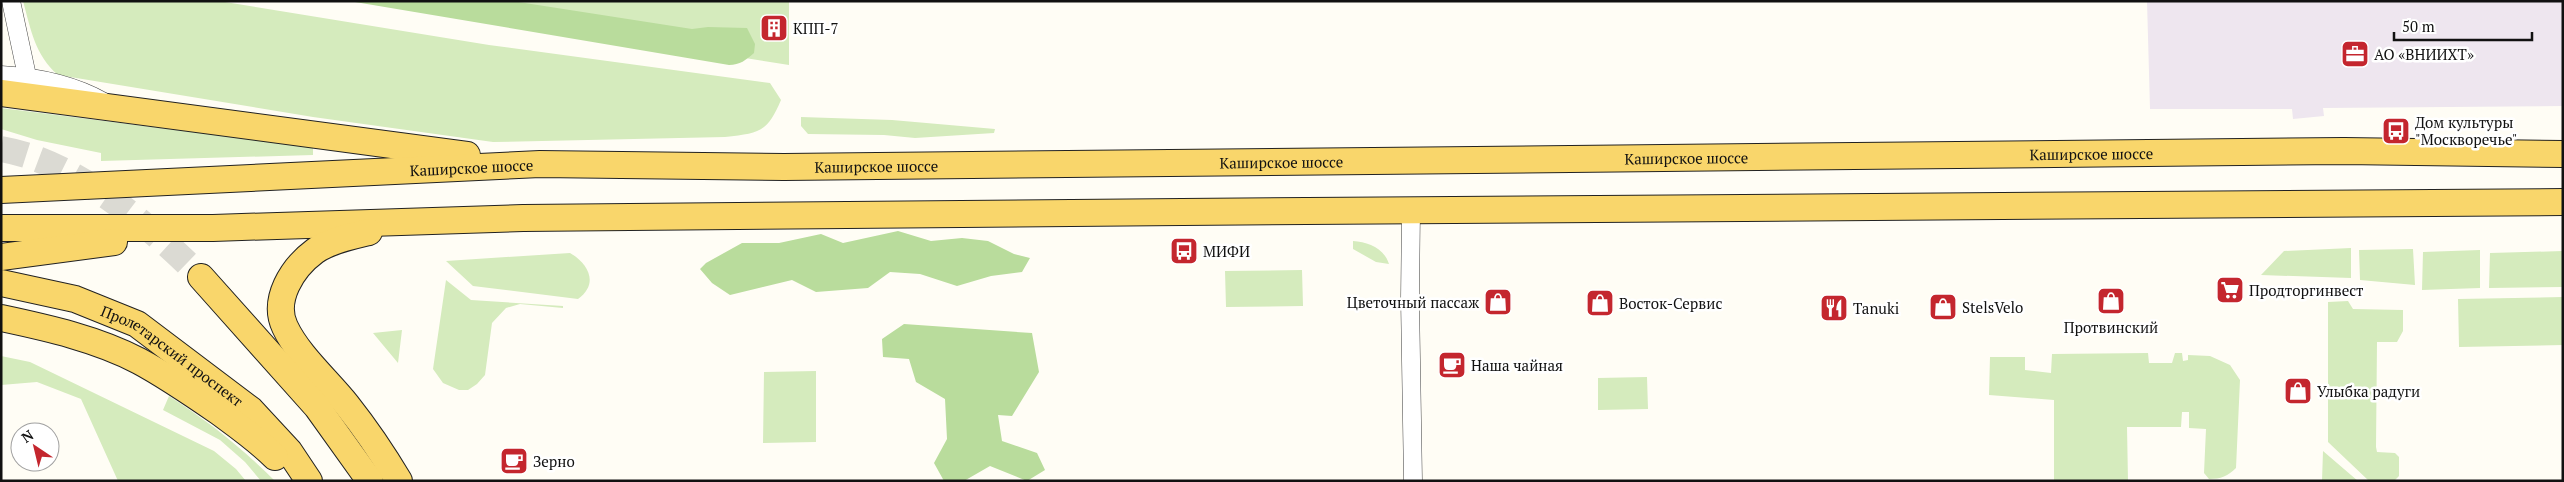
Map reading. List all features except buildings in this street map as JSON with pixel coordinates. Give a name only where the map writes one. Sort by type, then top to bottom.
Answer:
[{"type":"main road","points":[[1,93],[120,111],[540,164]]},
{"type":"main road","name":"Каширское шоссе","points":[[1,190],[540,164],[791,167],[2344,151],[2563,154]]},
{"type":"main road","points":[[1,228],[213,228],[562,218],[2563,202]]},
{"type":"main road","points":[[398,481],[380,449],[348,406],[293,341],[285,327],[280,312],[285,287],[296,270],[315,251],[366,233],[411,222]]},
{"type":"main road","points":[[1,257],[213,228]]},
{"type":"main road","points":[[201,277],[317,407],[370,481]]},
{"type":"main road","name":"Пролетарский проспект","points":[[1,283],[75,299],[137,324],[251,410],[289,451],[309,481]]},
{"type":"main road","points":[[1,318],[51,329],[115,350],[138,361],[188,390],[248,433],[299,481]]},
{"type":"street","points":[[11,1],[27,76]]},
{"type":"street","points":[[1,75],[27,76],[83,90],[120,111]]},
{"type":"street","points":[[1411,210],[1410,300],[1413,481]]},
{"type":"shaded area","name":"АО «ВНИИХТ»","points":[[2147,1],[2563,1],[2563,106],[2323,108],[2324,116],[2293,119],[2292,109],[2150,109]]},
{"type":"green space","points":[[23,1],[219,1],[489,45],[770,83],[781,100],[766,125],[754,132],[737,136],[493,142],[313,117],[58,75],[50,67],[39,50]]},
{"type":"green space","points":[[349,1],[512,1],[692,29],[708,27],[747,28],[755,44],[754,53],[743,62],[729,65]]},
{"type":"green space","points":[[385,1],[789,1],[789,65]]},
{"type":"green space","points":[[1,108],[313,147],[313,155],[101,161],[101,153],[37,140],[1,129]]},
{"type":"green space","points":[[801,117],[892,120],[995,129],[994,133],[915,138],[884,135],[808,134],[801,126]]},
{"type":"green space","points":[[898,231],[931,241],[962,238],[988,241],[1014,254],[1030,258],[1022,272],[991,276],[957,286],[920,274],[890,272],[868,288],[816,292],[792,280],[730,295],[712,283],[700,269],[706,263],[742,243],[779,243],[821,234],[843,243]]},
{"type":"green space","points":[[1353,241],[1375,247],[1387,258],[1389,264],[1376,262],[1353,249]]},
{"type":"green space","points":[[2351,248],[2351,278],[2261,275],[2284,251]]},
{"type":"green space","points":[[2413,249],[2415,285],[2360,280],[2359,250]]},
{"type":"green space","points":[[2480,250],[2480,288],[2422,290],[2423,252]]},
{"type":"green space","points":[[2563,251],[2563,287],[2489,288],[2490,253]]},
{"type":"green space","points":[[570,253],[582,263],[589,274],[590,281],[588,287],[578,299],[473,286],[446,261]]},
{"type":"green space","points":[[1302,270],[1303,306],[1226,307],[1225,271]]},
{"type":"green space","points":[[446,280],[471,300],[563,306],[563,308],[520,304],[506,308],[492,323],[485,375],[468,390],[459,390],[443,383],[433,369]]},
{"type":"green space","points":[[2562,297],[2563,345],[2459,347],[2458,299]]},
{"type":"green space","points":[[2348,301],[2353,309],[2403,310],[2403,331],[2397,342],[2377,342],[2376,447],[2377,452],[2395,453],[2399,457],[2399,476],[2394,481],[2369,481],[2328,442],[2328,302]]},
{"type":"green space","points":[[904,324],[1032,333],[1039,372],[1012,416],[998,415],[1002,441],[1037,453],[1045,470],[1027,481],[990,466],[964,481],[944,481],[934,463],[947,439],[945,399],[916,382],[909,359],[883,357],[882,339]]},
{"type":"green space","points":[[402,330],[398,363],[373,333]]},
{"type":"green space","points":[[2148,353],[2149,363],[2172,363],[2175,353],[2182,353],[2183,361],[2188,360],[2188,355],[2210,356],[2230,365],[2240,380],[2236,468],[2230,473],[2221,478],[2209,479],[2204,473],[2206,429],[2189,428],[2189,412],[2182,412],[2181,427],[2127,427],[2128,481],[2054,481],[2054,400],[1989,395],[1990,357],[2025,357],[2025,370],[2051,373],[2052,354]]},
{"type":"green space","points":[[1,356],[30,362],[214,451],[236,469],[246,481],[118,481],[81,399],[37,382],[1,385]]},
{"type":"green space","points":[[816,371],[816,442],[763,443],[764,372]]},
{"type":"green space","points":[[1647,377],[1648,409],[1598,410],[1598,378]]},
{"type":"green space","points":[[169,396],[224,436],[275,481],[261,481],[245,462],[220,440],[163,410]]},
{"type":"green space","points":[[2323,451],[2358,481],[2322,481]]},
{"type":"tunnel","points":[[1,149],[29,156],[57,167],[110,198],[135,217],[201,277]]},
{"type":"place","name":"КПП-7","points":[[774,28]]},
{"type":"place","name":"АО «ВНИИХТ»","points":[[2355,54]]},
{"type":"place","name":"Дом культуры \"Москворечье\"","points":[[2396,131]]},
{"type":"place","name":"МИФИ","points":[[1184,251]]},
{"type":"place","name":"Продторгинвест","points":[[2230,290]]},
{"type":"place","name":"Протвинский","points":[[2111,301]]},
{"type":"place","name":"Цветочный пассаж","points":[[1498,302]]},
{"type":"place","name":"Восток-Сервис","points":[[1600,303]]},
{"type":"place","name":"StelsVelo","points":[[1943,307]]},
{"type":"place","name":"Tanuki","points":[[1834,308]]},
{"type":"place","name":"Наша чайная","points":[[1452,365]]},
{"type":"place","name":"Улыбка радуги","points":[[2298,391]]},
{"type":"place","name":"Зерно","points":[[514,461]]}]
